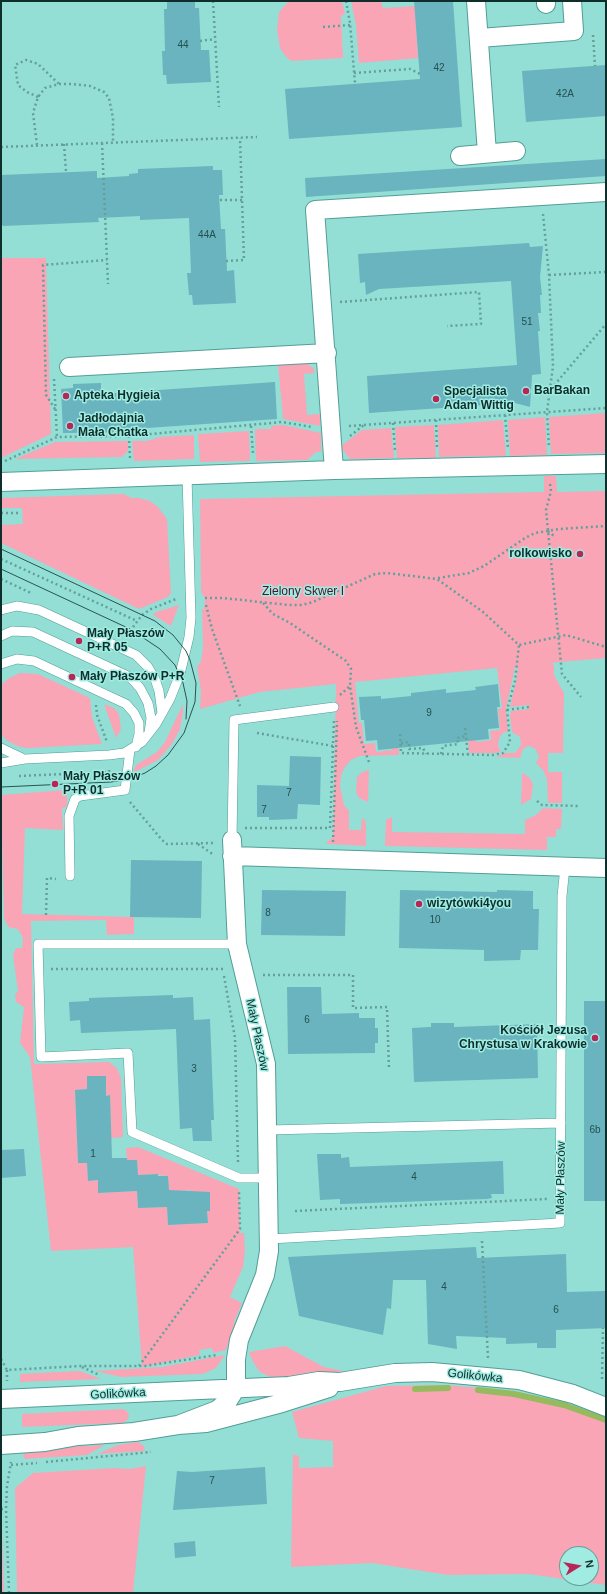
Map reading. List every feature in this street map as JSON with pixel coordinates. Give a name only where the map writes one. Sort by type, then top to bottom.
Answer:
[{"type":"street","points":[[476,1],[487,154]]},
{"type":"street","points":[[479,38],[574,31],[572,1]]},
{"type":"street","points":[[460,156],[516,151]]},
{"type":"street","points":[[334,470],[323,303],[315,210],[606,192]]},
{"type":"street","points":[[69,367],[326,353]]},
{"type":"street","points":[[1,482],[334,470],[606,464]]},
{"type":"street","points":[[228,845],[565,867],[606,868]]},
{"type":"street","name":"Mały Płaszów","points":[[228,845],[237,944],[249,972],[266,1064],[270,1239],[265,1275],[240,1340],[236,1359],[236,1388]]},
{"type":"street","name":"Golikówka","points":[[1,1399],[289,1386],[319,1382],[340,1382],[380,1374],[405,1372],[446,1373],[519,1380],[573,1394],[606,1407]]},
{"type":"street","name":"Golikówka","points":[[6,1452],[45,1442],[78,1436],[134,1432],[178,1425],[206,1423],[324,1392],[340,1382]]},
{"type":"street","name":"Golikówka","points":[[236,1388],[256,1400],[275,1405]]},
{"type":"street","name":"Golikówka","points":[[178,1425],[217,1410],[228,1401],[236,1388]]},
{"type":"lane","points":[[1,763],[26,759],[109,755],[133,749],[148,736],[162,714],[180,674],[189,638],[190,605],[187,476]]},
{"type":"lane","points":[[1,610],[17,606],[39,610],[136,655],[148,667],[160,690],[162,714]]},
{"type":"lane","points":[[1,636],[12,631],[34,632],[130,677],[140,688],[148,703],[151,718],[148,736]]},
{"type":"lane","points":[[1,664],[17,659],[34,661],[126,704],[134,713],[138,723],[139,734],[133,749],[124,791],[80,796],[75,799],[69,816],[70,876]]},
{"type":"lane","points":[[228,845],[234,720],[336,707]]},
{"type":"lane","points":[[1,748],[26,759]]},
{"type":"lane","name":"Mały Płaszów","points":[[270,1239],[560,1223],[562,896],[565,867]]},
{"type":"lane","points":[[237,944],[38,944],[41,1056],[128,1053],[132,1132],[239,1178],[269,1178]]},
{"type":"lane","points":[[268,1130],[561,1123]]},
{"type":"path","points":[[213,1],[219,107]]},
{"type":"path","points":[[346,1],[350,26],[355,83]]},
{"type":"path","points":[[323,27],[350,26]]},
{"type":"path","points":[[200,40],[215,39]]},
{"type":"path","points":[[38,97],[27,92],[18,84],[14,65],[26,60],[38,64],[59,84]]},
{"type":"path","points":[[354,73],[410,69],[420,74]]},
{"type":"path","points":[[37,145],[33,113],[38,97],[45,88],[59,84],[90,86],[104,92],[109,98],[113,118],[113,142]]},
{"type":"path","points":[[1,147],[257,137]]},
{"type":"path","points":[[226,261],[244,260],[240,138]]},
{"type":"path","points":[[102,143],[108,284]]},
{"type":"path","points":[[64,144],[66,172]]},
{"type":"path","points":[[541,196],[549,275],[553,366],[547,412],[549,451]]},
{"type":"path","points":[[220,200],[242,200]]},
{"type":"path","points":[[55,409],[46,395],[43,265],[107,260]]},
{"type":"path","points":[[549,275],[606,272]]},
{"type":"path","points":[[323,303],[479,292],[481,324],[447,326]]},
{"type":"path","points":[[550,390],[606,324]]},
{"type":"path","points":[[54,379],[57,437]]},
{"type":"path","points":[[346,426],[606,408]]},
{"type":"path","points":[[505,415],[509,467]]},
{"type":"path","points":[[436,420],[438,468]]},
{"type":"path","points":[[5,461],[57,437],[129,436],[282,422],[313,427]]},
{"type":"path","points":[[393,423],[396,469]]},
{"type":"path","points":[[346,439],[364,425]]},
{"type":"path","points":[[251,426],[253,455]]},
{"type":"path","points":[[124,458],[131,458],[129,436]]},
{"type":"path","points":[[550,477],[551,491],[546,510],[562,674],[581,697]]},
{"type":"path","points":[[1,513],[21,513]]},
{"type":"path","points":[[205,598],[223,598],[302,605],[313,602],[375,574],[387,573],[437,578],[469,573],[484,566],[525,538],[535,533],[606,526]]},
{"type":"path","points":[[548,531],[554,536]]},
{"type":"path","points":[[1,559],[137,621]]},
{"type":"path","points":[[552,573],[557,572]]},
{"type":"path","points":[[437,578],[483,612],[519,645]]},
{"type":"path","points":[[262,602],[272,614],[290,623],[346,661],[351,669],[350,686],[356,728],[369,762]]},
{"type":"path","points":[[519,645],[566,635],[606,647]]},
{"type":"path","points":[[400,734],[401,753],[498,755],[507,749],[510,742],[510,732],[507,710],[515,681],[519,645]]},
{"type":"path","points":[[196,844],[208,850],[228,845],[330,828],[334,720],[336,707],[345,688],[350,686]]},
{"type":"path","points":[[333,846],[336,707]]},
{"type":"path","points":[[507,710],[529,707]]},
{"type":"path","points":[[326,721],[334,720]]},
{"type":"path","points":[[465,728],[468,755]]},
{"type":"path","points":[[250,731],[333,746]]},
{"type":"path","points":[[441,754],[443,746],[458,744],[457,738],[466,736]]},
{"type":"path","points":[[401,743],[408,742],[409,749],[423,748],[426,754]]},
{"type":"path","points":[[109,772],[120,771],[124,791],[128,799],[167,844],[228,845]]},
{"type":"path","points":[[17,776],[102,772]]},
{"type":"path","points":[[537,801],[542,805],[580,806]]},
{"type":"path","points":[[46,915],[47,878],[70,879],[70,876]]},
{"type":"path","points":[[39,969],[353,975],[353,1008],[387,1007],[390,1070]]},
{"type":"path","points":[[295,1211],[561,1198]]},
{"type":"path","points":[[481,1227],[488,1363]]},
{"type":"path","points":[[602,1379],[603,1328]]},
{"type":"path","points":[[6,1370],[81,1366],[155,1365],[219,1354]]},
{"type":"path","points":[[1,1359],[6,1370],[7,1381]]},
{"type":"path","points":[[81,1366],[106,1378]]},
{"type":"path","points":[[6,1452],[6,1509],[9,1593]]},
{"type":"path","points":[[84,1459],[151,1452]]},
{"type":"path","points":[[1,1509],[6,1509]]},
{"type":"green space","points":[[289,1],[342,1],[345,14],[341,16],[343,58],[292,61],[286,57],[280,48],[277,30],[279,12]]},
{"type":"green space","points":[[351,1],[381,1],[383,8],[415,6],[418,58],[359,63],[356,25]]},
{"type":"green space","points":[[1,258],[46,258],[51,434],[1,458]]},
{"type":"green space","points":[[305,362],[313,368],[315,373],[304,374],[307,415],[320,414],[320,426],[283,419],[278,364]]},
{"type":"green space","points":[[606,413],[606,453],[551,454],[549,417]]},
{"type":"green space","points":[[545,417],[547,455],[510,456],[508,420]]},
{"type":"green space","points":[[503,420],[506,456],[439,457],[438,425]]},
{"type":"green space","points":[[283,425],[321,433],[321,452],[316,452],[307,460],[256,461],[255,429],[271,429],[271,426]]},
{"type":"green space","points":[[434,425],[436,459],[397,458],[395,427]]},
{"type":"green space","points":[[391,428],[394,458],[350,459],[342,449],[341,446],[362,430]]},
{"type":"green space","points":[[249,431],[250,461],[200,462],[198,434]]},
{"type":"green space","points":[[194,435],[194,459],[134,461],[132,441],[147,441],[160,437]]},
{"type":"green space","points":[[128,441],[128,451],[122,457],[15,459],[55,442]]},
{"type":"green space","name":"Zielony Skwer I","points":[[544,476],[556,476],[557,492],[606,491],[606,658],[549,663],[554,664],[554,675],[564,693],[563,753],[548,753],[548,772],[562,772],[562,803],[548,803],[547,779],[543,770],[536,763],[539,757],[535,748],[528,746],[523,749],[520,758],[496,757],[505,753],[515,753],[521,745],[520,737],[512,732],[510,716],[511,711],[529,709],[529,705],[510,707],[518,666],[515,667],[506,709],[508,731],[503,733],[499,738],[498,747],[501,751],[496,753],[469,753],[468,738],[475,738],[476,742],[491,740],[490,731],[500,730],[498,709],[502,708],[497,668],[355,682],[359,723],[362,723],[364,744],[375,743],[376,752],[392,750],[392,745],[398,745],[399,755],[360,756],[351,760],[345,767],[341,775],[340,786],[344,805],[349,811],[349,830],[361,830],[362,818],[365,820],[366,846],[326,843],[333,837],[336,684],[260,692],[200,709],[201,690],[197,667],[201,661],[203,648],[202,609],[204,609],[205,599],[201,592],[200,499],[544,492]]},
{"type":"green space","points":[[123,494],[132,498],[150,501],[158,507],[167,519],[171,593],[168,597],[139,609],[1,543],[1,525],[23,524],[22,508],[1,508],[1,498]]},
{"type":"green space","points":[[179,605],[171,626],[153,615],[156,612]]},
{"type":"green space","points":[[20,673],[38,674],[90,698],[92,717],[102,744],[30,748],[20,747],[7,741],[1,734],[1,685],[9,678]]},
{"type":"green space","points":[[104,704],[114,708],[119,714],[121,729],[116,738]]},
{"type":"green space","points":[[183,704],[180,729],[172,744],[158,760],[133,773],[136,765],[157,752],[165,742]]},
{"type":"green space","points":[[369,770],[368,802],[359,798],[356,792],[357,777],[362,772]]},
{"type":"green space","points":[[522,773],[529,777],[533,784],[531,799],[521,805]]},
{"type":"green space","points":[[79,789],[67,793],[67,807],[62,808],[63,830],[25,828],[22,914],[134,917],[134,934],[107,935],[106,920],[31,921],[34,1064],[109,1062],[117,1068],[121,1078],[123,1137],[111,1138],[110,1095],[106,1096],[106,1076],[87,1076],[87,1089],[75,1090],[78,1163],[87,1163],[88,1181],[98,1180],[98,1193],[137,1191],[138,1208],[167,1207],[168,1225],[208,1223],[207,1211],[190,1192],[190,1190],[169,1193],[168,1176],[147,1174],[147,1177],[138,1177],[137,1160],[127,1160],[126,1148],[138,1147],[239,1189],[240,1233],[244,1233],[245,1251],[243,1267],[230,1297],[242,1303],[234,1322],[226,1350],[213,1353],[212,1348],[199,1350],[200,1355],[142,1367],[133,1247],[51,1251],[30,1057],[20,1043],[24,1007],[16,1002],[15,995],[18,991],[13,955],[16,948],[22,948],[23,938],[18,929],[8,927],[4,918],[1,795]]},
{"type":"green space","points":[[543,808],[562,809],[561,829],[556,829],[556,837],[547,837],[547,850],[385,846],[386,820],[392,817],[392,832],[525,834],[525,820],[536,815]]},
{"type":"green space","points":[[285,1346],[324,1367],[344,1371],[317,1376],[275,1379],[260,1372],[253,1362],[249,1352]]},
{"type":"green space","points":[[225,1355],[216,1368],[203,1374],[121,1377],[95,1371],[162,1367]]},
{"type":"green space","points":[[80,1371],[101,1379],[20,1382],[20,1374]]},
{"type":"green space","points":[[445,1385],[513,1391],[564,1403],[606,1417],[606,1585],[599,1584],[599,1546],[559,1546],[559,1578],[528,1574],[448,1575],[372,1563],[291,1567],[293,1454],[299,1456],[299,1468],[333,1467],[333,1441],[299,1438],[292,1412],[386,1386]]},
{"type":"green space","points":[[126,1410],[129,1415],[128,1419],[123,1423],[22,1427],[22,1414]]},
{"type":"green space","points":[[138,1442],[144,1446],[145,1451],[97,1454],[118,1445]]},
{"type":"green space","points":[[105,1445],[87,1455],[24,1459],[23,1449]]},
{"type":"green space","points":[[146,1466],[133,1593],[17,1593],[15,1488],[33,1473],[114,1468],[129,1469]]},
{"type":"green space","points":[[2,1525],[4,1593],[1,1593]]},
{"type":"building","points":[[167,1],[195,1],[195,8],[199,8],[201,50],[209,50],[211,82],[167,84],[166,75],[163,75],[162,51],[165,51],[164,9],[167,9]]},
{"type":"building","points":[[414,1],[453,1],[462,127],[289,139],[285,89],[420,79]]},
{"type":"building","points":[[606,65],[606,116],[526,122],[522,71]]},
{"type":"building","points":[[606,159],[606,176],[306,197],[305,178]]},
{"type":"building","points":[[213,166],[213,170],[222,170],[223,195],[219,195],[221,229],[225,229],[227,271],[234,270],[236,303],[193,305],[192,295],[189,295],[187,273],[191,273],[189,218],[140,220],[140,216],[98,218],[99,222],[3,226],[1,223],[1,175],[97,171],[97,178],[129,176],[129,174],[138,173],[138,169]]},
{"type":"building","points":[[529,243],[530,247],[543,246],[540,277],[542,295],[540,295],[541,313],[538,313],[541,374],[532,375],[530,407],[515,403],[369,413],[367,376],[517,365],[511,281],[379,289],[366,295],[365,282],[360,283],[358,254]]},
{"type":"building","points":[[275,382],[277,419],[147,428],[148,432],[63,433],[61,389],[73,388],[73,384],[101,383],[101,393],[115,393]]},
{"type":"building","points":[[498,684],[500,707],[497,707],[499,728],[488,729],[489,739],[378,750],[377,740],[366,741],[364,720],[361,720],[359,697],[381,696],[381,699],[411,696],[411,693],[446,689],[446,693],[476,690],[475,687]]},
{"type":"building","points":[[290,756],[321,757],[320,805],[298,804],[297,819],[269,820],[269,817],[257,817],[257,785],[289,786]]},
{"type":"building","points":[[131,860],[202,861],[201,918],[130,917]]},
{"type":"building","points":[[262,890],[346,891],[345,936],[261,935]]},
{"type":"building","points":[[400,890],[497,892],[497,890],[533,891],[533,909],[539,909],[538,950],[521,950],[520,960],[484,961],[484,950],[399,948]]},
{"type":"building","points":[[287,987],[321,987],[322,1014],[359,1013],[359,1018],[375,1018],[375,1028],[378,1028],[378,1043],[375,1043],[375,1053],[288,1054]]},
{"type":"building","points":[[173,995],[173,998],[193,997],[194,1020],[210,1019],[214,1120],[211,1120],[212,1141],[193,1141],[192,1128],[180,1129],[176,1029],[81,1033],[80,1020],[70,1021],[69,1002],[89,1001],[89,998]]},
{"type":"building","points":[[584,1001],[606,1001],[606,1201],[584,1201]]},
{"type":"building","points":[[431,1023],[454,1023],[454,1027],[537,1024],[538,1078],[414,1082],[412,1028],[431,1027]]},
{"type":"building","points":[[87,1076],[106,1076],[106,1096],[110,1095],[112,1158],[137,1160],[138,1175],[158,1174],[158,1176],[168,1176],[169,1190],[210,1192],[210,1211],[207,1211],[208,1223],[168,1225],[167,1207],[138,1208],[137,1191],[98,1193],[98,1180],[88,1181],[87,1163],[78,1163],[75,1090],[87,1089]]},
{"type":"building","points":[[24,1149],[26,1176],[1,1178],[1,1150]]},
{"type":"building","points":[[317,1154],[341,1154],[341,1158],[349,1157],[350,1167],[503,1161],[504,1194],[491,1194],[492,1198],[487,1199],[340,1204],[340,1199],[320,1200]]},
{"type":"building","points":[[476,1247],[477,1258],[566,1254],[567,1292],[606,1291],[606,1328],[556,1330],[556,1348],[537,1348],[537,1343],[506,1344],[506,1338],[456,1336],[457,1349],[428,1344],[426,1280],[393,1280],[391,1309],[387,1308],[383,1335],[299,1316],[288,1257]]},
{"type":"building","points":[[265,1467],[267,1504],[173,1510],[177,1471],[192,1472]]},
{"type":"building","points":[[195,1541],[196,1556],[175,1558],[174,1543]]},
{"type":"waterway","points":[[415,1389],[448,1388]]},
{"type":"waterway","points":[[478,1390],[514,1394],[564,1405],[606,1420]]},
{"type":"tram line","points":[[1,549],[155,621],[173,635],[186,651],[196,683],[195,702],[184,733],[168,755],[156,766],[145,773],[130,779],[111,782],[1,787]]},
{"type":"tram line","points":[[1,569],[130,629],[160,649],[175,665],[183,683],[187,701],[186,719]]},
{"type":"place","name":"BarBakan","points":[[526,391]]},
{"type":"place","name":"Apteka Hygieia","points":[[66,396]]},
{"type":"place","name":"Specjalista Adam Wittig","points":[[436,399]]},
{"type":"place","name":"Jadłodajnia Mała Chatka","points":[[70,426]]},
{"type":"place","name":"rolkowisko","points":[[580,554]]},
{"type":"place","name":"Mały Płaszów P+R 05","points":[[79,641]]},
{"type":"place","name":"Mały Płaszów P+R","points":[[72,677]]},
{"type":"place","name":"Mały Płaszów P+R 01","points":[[55,784]]},
{"type":"place","name":"wizytówki4you","points":[[419,904]]},
{"type":"place","name":"Kościół Jezusa Chrystusa w Krakowie","points":[[595,1038]]}]
